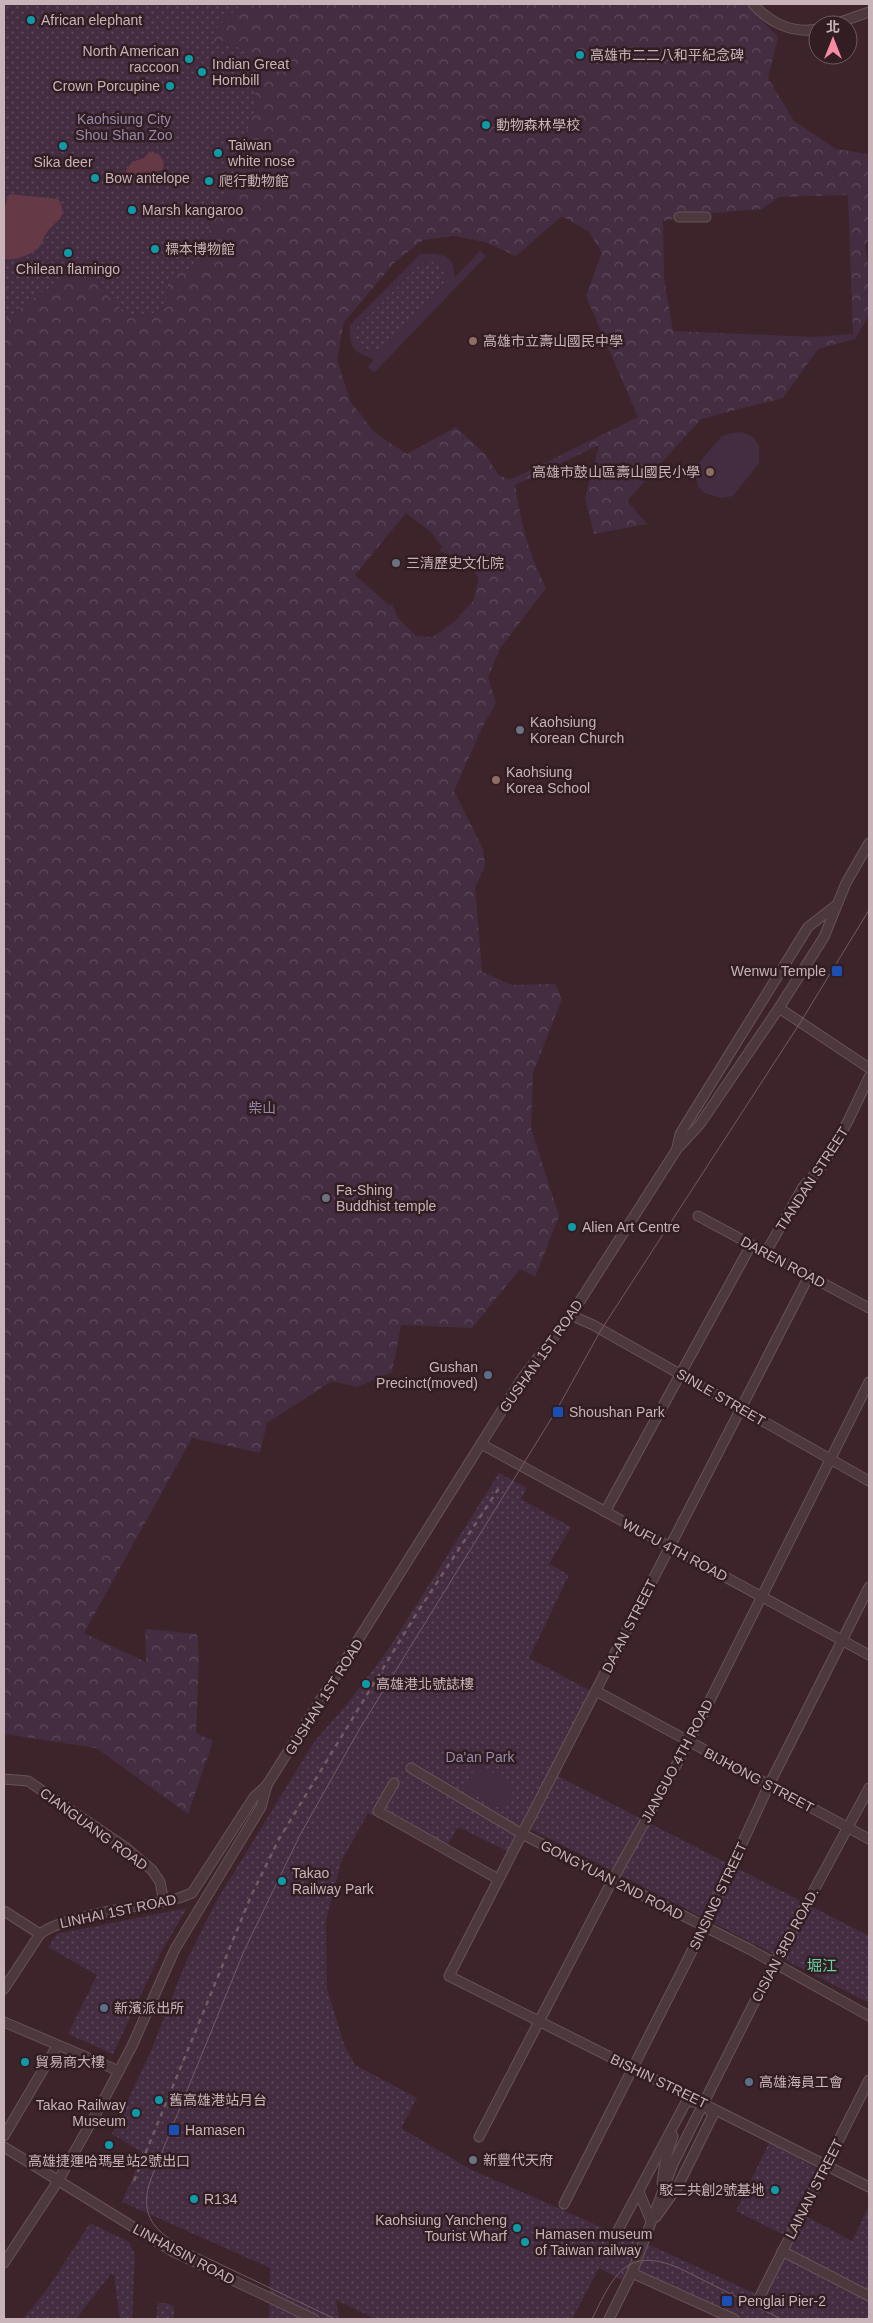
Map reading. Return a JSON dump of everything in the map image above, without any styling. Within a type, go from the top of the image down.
[{"type":"street","points":[[753,4],[781,26],[792,30],[808,29]]},
{"type":"street","points":[[680,217],[706,217]]},
{"type":"street","points":[[835,906],[869,843]]},
{"type":"street","name":"GUSHAN 1ST ROAD","points":[[4,2263],[58,2181],[119,2071],[174,1949],[261,1806],[267,1785],[523,1377],[571,1315],[677,1149],[700,1124],[779,1008],[824,937],[835,906]]},
{"type":"street","name":"GUSHAN 1ST ROAD","points":[[677,1149],[680,1134],[808,928],[835,906]]},
{"type":"street","points":[[779,1008],[869,1068]]},
{"type":"street","name":"TIANDAN STREET","points":[[766,1252],[803,1187],[822,1165],[848,1122],[869,1078]]},
{"type":"street","name":"DAREN ROAD","points":[[698,1216],[869,1308]]},
{"type":"street","points":[[605,1512],[751,1246]]},
{"type":"street","name":"DA-AN STREET","points":[[449,1976],[809,1276]]},
{"type":"street","name":"SINLE STREET","points":[[571,1315],[681,1374],[869,1481]]},
{"type":"street","name":"JIANGUO 4TH ROAD","points":[[478,2137],[612,1882],[689,1742],[869,1382]]},
{"type":"street","name":"WUFU 4TH ROAD","points":[[481,1444],[869,1656]]},
{"type":"street","name":"SINSING STREET","points":[[564,2204],[704,1926],[769,1785],[869,1587]]},
{"type":"street","name":"BIJHONG STREET","points":[[596,1691],[869,1839]]},
{"type":"street","name":"GONGYUAN 2ND ROAD","points":[[411,1768],[522,1834],[612,1882],[704,1926],[775,1963],[869,2016]]},
{"type":"street","name":"CIANGUANG ROAD","points":[[4,1779],[28,1781],[125,1847],[152,1870],[160,1882],[164,1902]]},
{"type":"street","points":[[394,1783],[378,1812],[498,1879]]},
{"type":"street","name":"LINHAI 1ST ROAD","points":[[4,1989],[40,1934],[55,1924],[164,1902],[192,1893],[254,1798],[267,1785]]},
{"type":"street","name":"CISIAN 3RD ROAD.","points":[[608,2319],[632,2273],[673,2164],[775,1963],[869,1788]]},
{"type":"street","points":[[4,1911],[40,1934]]},
{"type":"street","name":"BISHIN STREET","points":[[449,1976],[704,2103],[869,2188]]},
{"type":"street","points":[[4,2022],[119,2071]]},
{"type":"street","points":[[4,2136],[57,2046]]},
{"type":"street","name":"LAINAN STREET","points":[[759,2298],[869,2080]]},
{"type":"street","points":[[618,2232],[686,2102],[704,2103]]},
{"type":"street","name":"CISIAN 3RD ROAD.","points":[[650,2225],[678,2186],[713,2115],[704,2103]]},
{"type":"street","name":"CISIAN 3RD ROAD.","points":[[660,2197],[664,2162],[681,2112]]},
{"type":"street","name":"LINHAISIN ROAD","points":[[4,2147],[172,2251],[314,2319]]},
{"type":"street","points":[[639,2192],[650,2225]]},
{"type":"street","points":[[782,2251],[869,2296]]},
{"type":"street","points":[[632,2273],[734,2319]]},
{"type":"green space","name":"Kaohsiung City Shou Shan Zoo","points":[[4,4],[243,4],[224,20],[216,42],[245,49],[254,69],[256,106],[243,142],[238,171],[211,225],[200,265],[168,278],[167,305],[154,313],[138,315],[127,313],[118,307],[103,289],[86,259],[65,278],[35,297],[4,321]]},
{"type":"green space","name":"柴山","points":[[243,4],[746,4],[778,37],[768,78],[794,121],[836,149],[868,154],[869,152],[869,239],[865,245],[869,272],[869,315],[855,339],[818,349],[783,398],[701,419],[627,501],[647,524],[594,534],[585,498],[599,445],[515,485],[526,538],[546,588],[501,647],[488,677],[496,703],[482,728],[454,791],[483,849],[485,866],[475,887],[482,972],[512,985],[555,984],[562,999],[533,1073],[531,1128],[559,1216],[535,1277],[520,1269],[472,1328],[401,1325],[392,1372],[357,1387],[332,1381],[267,1423],[260,1453],[192,1438],[84,1633],[146,1662],[145,1629],[197,1634],[199,1658],[196,1733],[213,1741],[188,1814],[96,1748],[4,1734],[4,321],[35,297],[65,278],[86,259],[103,289],[118,307],[138,315],[157,312],[167,305],[168,278],[200,265],[211,225],[238,171],[243,142],[256,106],[254,69],[245,49],[208,39],[224,20]],"holes":[[[848,195],[853,334],[813,337],[673,331],[664,279],[663,221],[700,214],[762,209],[779,197]],[[562,216],[589,232],[602,253],[586,296],[638,417],[510,480],[499,475],[484,453],[456,427],[407,454],[375,433],[350,401],[337,359],[344,322],[395,262],[423,240],[454,236],[485,242],[516,256]],[[406,513],[431,532],[442,547],[439,551],[463,558],[479,578],[473,601],[455,621],[433,637],[416,636],[398,618],[392,603],[390,606],[355,575]]]},
{"type":"green space","points":[[480,251],[486,256],[374,373],[368,367],[374,359],[357,351],[351,344],[350,325],[420,254],[438,254],[447,258],[453,265],[455,277]],"holes":[[[426,262],[442,266],[445,272],[445,282],[385,349],[364,351],[356,342],[356,328],[420,264]]]},
{"type":"green space","points":[[433,261],[442,266],[446,276],[445,282],[385,349],[372,351],[358,346],[355,336],[356,328],[420,264]]},
{"type":"green space","points":[[742,432],[752,436],[759,445],[759,463],[733,496],[721,498],[704,493],[698,486],[695,475],[697,465],[722,436]]},
{"type":"green space","name":"Da'an Park","points":[[499,1473],[527,1488],[521,1499],[571,1527],[549,1564],[569,1575],[529,1658],[591,1691],[550,1772],[869,1936],[869,2003],[521,1824],[507,1851],[458,1827],[444,1851],[368,1813],[341,1862],[326,1920],[327,1989],[344,2044],[355,2065],[417,2098],[401,2128],[468,2168],[614,2233],[654,2247],[758,2295],[786,2236],[736,2211],[769,2143],[817,2168],[796,2211],[852,2241],[869,2206],[869,2319],[720,2319],[635,2279],[632,2285],[599,2268],[572,2319],[376,2319],[336,2300],[339,2319],[269,2319],[270,2268],[122,2202],[143,2153],[112,2134],[151,2051],[186,1962],[217,1900],[314,1742],[347,1704],[388,1650]]},
{"type":"green space","points":[[477,1764],[516,1786],[503,1810],[464,1789]]},
{"type":"green space","points":[[187,1908],[161,1952],[113,2054],[68,2034],[97,1975],[48,1947],[57,1934]]},
{"type":"green space","points":[[90,2223],[129,2242],[135,2254],[132,2319],[120,2319],[114,2276],[111,2274],[76,2319],[23,2319],[48,2288]]},
{"type":"green space","points":[[158,2303],[174,2306],[174,2319],[156,2319]]},
{"type":"shaded area","points":[[149,152],[159,154],[164,162],[163,170],[152,172],[141,182],[132,182],[125,178],[126,170],[132,162],[144,158]]},
{"type":"shaded area","points":[[9,194],[58,199],[63,210],[60,218],[47,232],[37,249],[23,257],[4,259],[4,209]]},
{"type":"tram line","points":[[335,2319],[180,2245],[162,2233],[150,2219],[148,2210],[147,2201],[151,2179],[244,1951],[300,1835],[359,1730],[556,1411],[601,1330],[800,1023],[869,910]]},
{"type":"tram line","points":[[592,2319],[607,2290],[623,2269],[633,2263],[646,2260],[661,2262],[679,2268],[781,2319]]},
{"type":"railway","points":[[134,2181],[251,1896],[279,1839],[415,1616],[501,1485]]},
{"type":"place","name":"African elephant","points":[[31,20]]},
{"type":"place","name":"高雄市二二八和平紀念碑","points":[[580,55]]},
{"type":"place","name":"North American raccoon","points":[[189,59]]},
{"type":"place","name":"Indian Great Hornbill","points":[[202,72]]},
{"type":"place","name":"Crown Porcupine","points":[[170,86]]},
{"type":"place","name":"動物森林學校","points":[[486,125]]},
{"type":"place","name":"Sika deer","points":[[63,146]]},
{"type":"place","name":"Taiwan white nose","points":[[218,153]]},
{"type":"place","name":"Bow antelope","points":[[95,178]]},
{"type":"place","name":"爬行動物館","points":[[209,181]]},
{"type":"place","name":"Marsh kangaroo","points":[[132,210]]},
{"type":"place","name":"標本博物館","points":[[155,249]]},
{"type":"place","name":"Chilean flamingo","points":[[68,253]]},
{"type":"place","name":"高雄市立壽山國民中學","points":[[473,341]]},
{"type":"place","name":"高雄市鼓山區壽山國民小學","points":[[710,472]]},
{"type":"place","name":"三清歷史文化院","points":[[396,563]]},
{"type":"place","name":"Kaohsiung Korean Church","points":[[520,730]]},
{"type":"place","name":"Kaohsiung Korea School","points":[[496,780]]},
{"type":"place","name":"Wenwu Temple","points":[[837,971]]},
{"type":"place","name":"Fa-Shing Buddhist temple","points":[[326,1198]]},
{"type":"place","name":"Alien Art Centre","points":[[572,1227]]},
{"type":"place","name":"Gushan Precinct(moved)","points":[[488,1375]]},
{"type":"place","name":"Shoushan Park","points":[[558,1412]]},
{"type":"place","name":"高雄港北號誌樓","points":[[366,1684]]},
{"type":"place","name":"Takao Railway Park","points":[[282,1881]]},
{"type":"place","name":"新濱派出所","points":[[104,2008]]},
{"type":"place","name":"貿易商大樓","points":[[25,2062]]},
{"type":"place","name":"高雄海員工會","points":[[749,2082]]},
{"type":"place","name":"舊高雄港站月台","points":[[159,2100]]},
{"type":"place","name":"Takao Railway Museum","points":[[136,2113]]},
{"type":"place","name":"Hamasen","points":[[174,2130]]},
{"type":"place","name":"高雄捷運哈瑪星站2號出口","points":[[109,2145]]},
{"type":"place","name":"新豐代天府","points":[[473,2160]]},
{"type":"place","name":"駁二共創2號基地","points":[[775,2190]]},
{"type":"place","name":"R134","points":[[194,2199]]},
{"type":"place","name":"Kaohsiung Yancheng Tourist Wharf","points":[[517,2228]]},
{"type":"place","name":"Hamasen museum of Taiwan railway","points":[[525,2242]]},
{"type":"place","name":"Penglai Pier-2","points":[[727,2301]]},
{"type":"district","name":"堀江","points":[[822,1965]]}]
